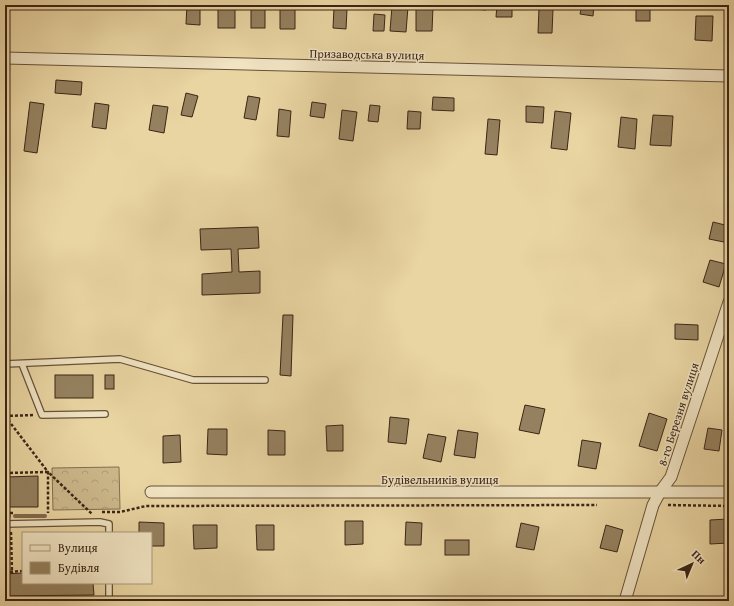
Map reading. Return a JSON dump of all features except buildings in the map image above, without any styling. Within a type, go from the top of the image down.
[{"type":"street","name":"Призаводська вулиця","points":[[5,58],[729,76]]},
{"type":"street","name":"8-го Березня вулиця","points":[[625,601],[652,505],[671,477],[729,302]]},
{"type":"street","name":"Будівельників вулиця","points":[[151,492],[729,492]]},
{"type":"lane","points":[[5,364],[120,359],[193,380],[264,380]]},
{"type":"lane","points":[[22,364],[42,415],[105,414]]},
{"type":"lane","points":[[8,524],[100,522],[109,524],[109,532]]},
{"type":"lane","points":[[109,584],[109,601]]},
{"type":"path","points":[[5,416],[42,415]]},
{"type":"path","points":[[5,416],[48,472],[100,522]]},
{"type":"path","points":[[5,473],[48,472]]},
{"type":"path","points":[[41,513],[48,513],[48,472]]},
{"type":"path","points":[[84,512],[120,512],[146,506],[597,505]]},
{"type":"path","points":[[652,505],[729,506]]},
{"type":"path","points":[[5,513],[20,513]]},
{"type":"path","points":[[8,524],[12,573]]},
{"type":"path","points":[[5,572],[22,572]]},
{"type":"green space","points":[[119,467],[120,509],[53,510],[52,468]]},
{"type":"waterway","points":[[5,517],[9,516]]},
{"type":"waterway","points":[[15,516],[45,516]]}]
